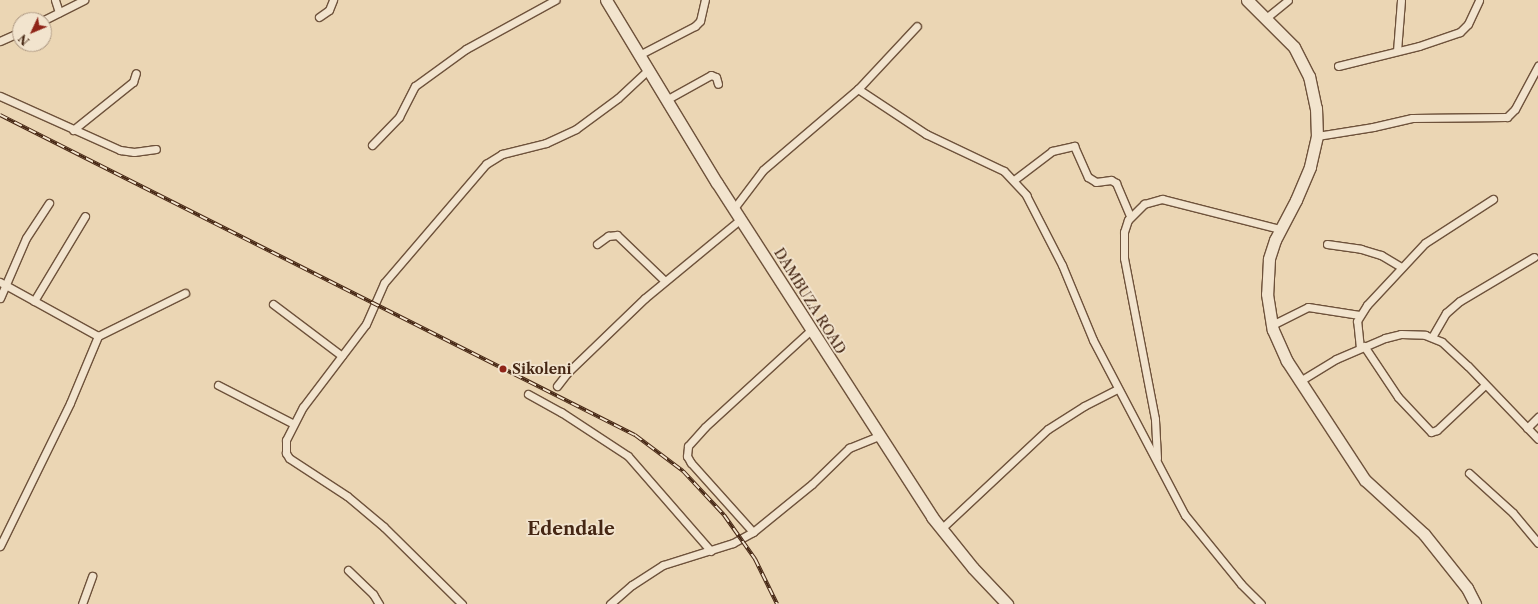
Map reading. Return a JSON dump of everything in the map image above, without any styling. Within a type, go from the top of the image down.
[{"type":"street","points":[[55,0],[59,12]]},
{"type":"street","points":[[52,16],[84,0]]},
{"type":"street","points":[[319,17],[329,10],[333,0]]},
{"type":"street","points":[[372,145],[399,117],[415,86],[466,49],[555,0]]},
{"type":"street","name":"DAMBUZA ROAD","points":[[606,0],[666,100],[811,330],[941,529],[972,568],[1007,604]]},
{"type":"street","points":[[639,55],[695,26],[700,21],[705,0]]},
{"type":"street","points":[[1247,0],[1294,48],[1309,76],[1316,108],[1317,136],[1304,183],[1280,229],[1268,268],[1267,294],[1272,325],[1288,361],[1365,480],[1424,534],[1460,579],[1475,604]]},
{"type":"street","points":[[1266,18],[1288,0]]},
{"type":"street","points":[[1397,51],[1401,0]]},
{"type":"street","points":[[1338,66],[1397,51],[1460,32],[1468,24],[1479,0]]},
{"type":"street","points":[[735,208],[767,166],[858,89],[917,26]]},
{"type":"street","points":[[0,41],[12,36]]},
{"type":"street","points":[[1317,136],[1373,127],[1412,118],[1507,117],[1516,109],[1538,66]]},
{"type":"street","points":[[462,604],[378,523],[347,496],[290,458],[285,445],[303,407],[366,324],[389,277],[486,164],[502,154],[546,143],[576,129],[618,98],[648,70]]},
{"type":"street","points":[[73,130],[133,82],[136,73]]},
{"type":"street","points":[[666,100],[711,75],[716,77],[718,84]]},
{"type":"street","points":[[858,89],[926,134],[995,166],[1014,180],[1031,204],[1062,265],[1093,340],[1118,390],[1157,458],[1185,515],[1241,584],[1261,604]]},
{"type":"street","points":[[0,96],[120,150],[134,152],[156,149]]},
{"type":"street","points":[[1014,180],[1052,151],[1074,146],[1088,177],[1096,182],[1111,180],[1116,184],[1130,216]]},
{"type":"street","points":[[1157,458],[1155,419],[1124,258],[1124,232],[1130,216],[1144,204],[1162,199],[1280,229]]},
{"type":"street","points":[[1486,385],[1437,430],[1431,432],[1395,393],[1362,347],[1357,327],[1359,315],[1401,266],[1425,243],[1493,199]]},
{"type":"street","points":[[0,298],[3,284],[29,232],[50,203]]},
{"type":"street","points":[[34,301],[85,216]]},
{"type":"street","points":[[557,386],[567,373],[665,281],[741,219]]},
{"type":"street","points":[[597,244],[608,236],[618,235],[665,281]]},
{"type":"street","points":[[1327,244],[1361,249],[1385,257],[1401,266]]},
{"type":"street","points":[[1432,337],[1446,313],[1460,301],[1534,257]]},
{"type":"street","points":[[3,284],[98,336]]},
{"type":"street","points":[[0,546],[70,403],[98,336],[185,294]]},
{"type":"street","points":[[273,304],[342,356]]},
{"type":"street","points":[[1272,325],[1308,307],[1359,315]]},
{"type":"street","points":[[753,532],[691,462],[687,456],[688,446],[706,427],[811,330]]},
{"type":"street","points":[[1300,381],[1362,347],[1401,334],[1432,337],[1442,342],[1538,439]]},
{"type":"street","points":[[218,385],[294,424]]},
{"type":"street","points":[[941,529],[1048,429],[1084,406],[1118,390]]},
{"type":"street","points":[[528,394],[561,412],[628,456],[711,551]]},
{"type":"street","points":[[1527,428],[1538,417]]},
{"type":"street","points":[[610,604],[632,585],[663,566],[733,543],[753,532],[812,484],[849,448],[880,436]]},
{"type":"street","points":[[1469,472],[1513,513],[1538,543]]},
{"type":"street","points":[[348,570],[373,594],[380,604]]},
{"type":"street","points":[[82,604],[92,576]]},
{"type":"railway","points":[[0,115],[635,435],[683,471],[724,515],[755,559],[777,604]]},
{"type":"place","name":"Sikoleni","points":[[503,369]]},
{"type":"district","name":"Edendale","points":[[571,529]]}]
